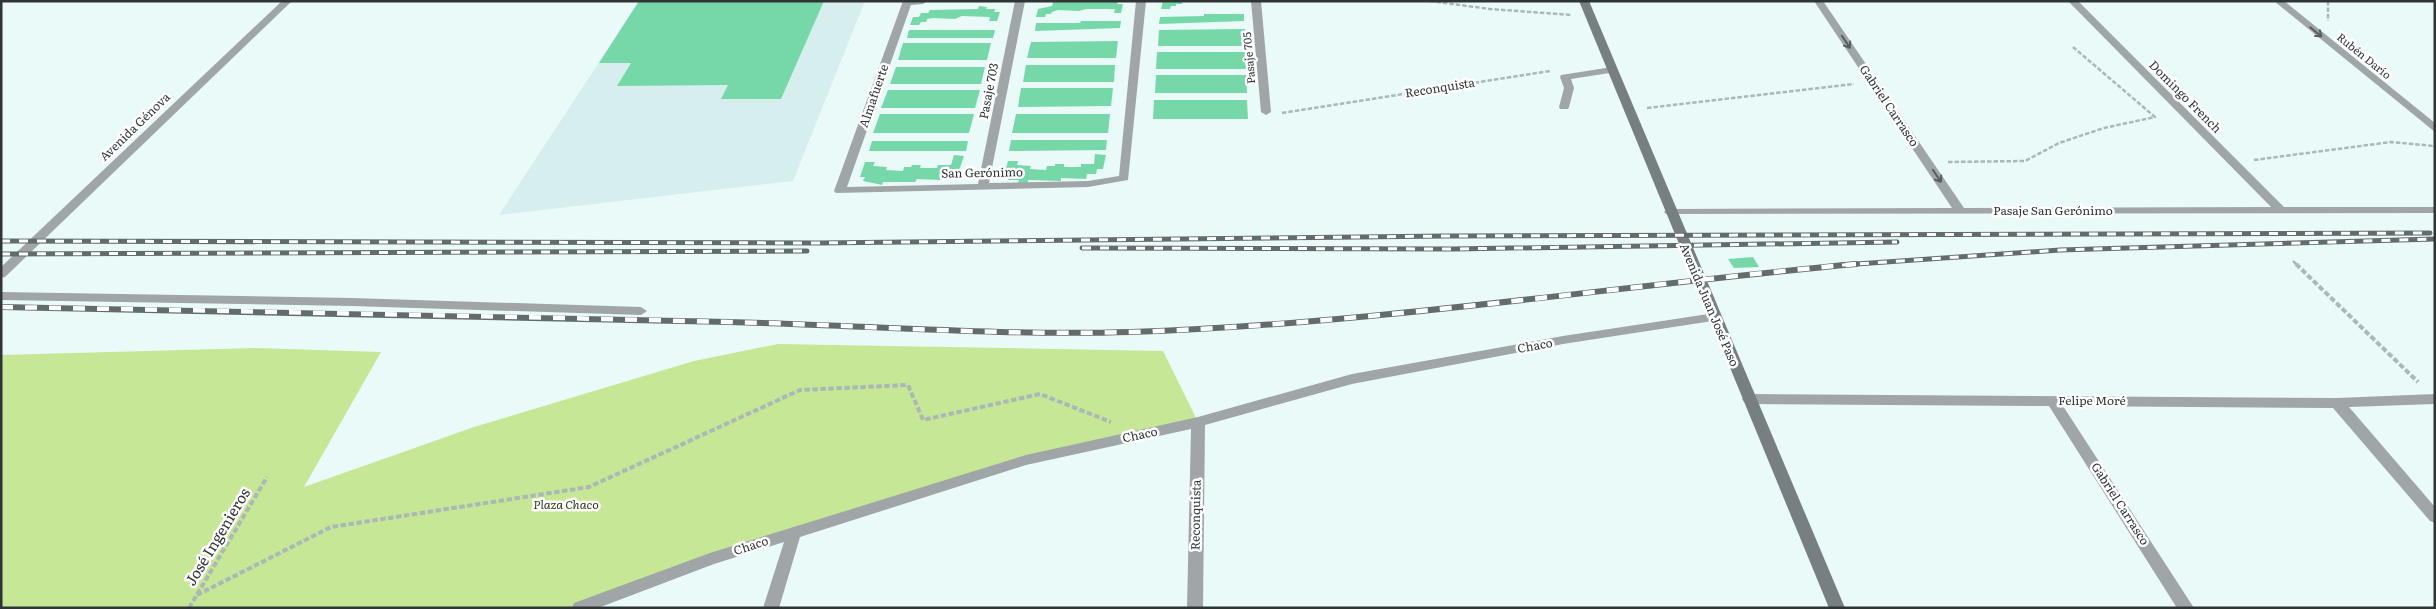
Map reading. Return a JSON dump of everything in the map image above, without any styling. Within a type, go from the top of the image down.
[{"type":"main road","name":"Avenida Juan José Paso","points":[[1584,1],[1670,212],[1837,608]]},
{"type":"street","name":"Avenida Génova","points":[[1,274],[288,1]]},
{"type":"street","points":[[906,2],[923,1]]},
{"type":"street","name":"Pasaje 703","points":[[983,186],[1020,1]]},
{"type":"street","name":"San Gerónimo","points":[[840,190],[1088,184],[1124,178],[1142,1]]},
{"type":"street","name":"Pasaje 705","points":[[1256,1],[1266,112]]},
{"type":"street","name":"Gabriel Carrasco","points":[[1818,1],[1960,211]]},
{"type":"street","name":"Domingo French","points":[[2072,1],[2280,210]]},
{"type":"street","name":"Rubén Darío","points":[[2278,1],[2435,130]]},
{"type":"street","name":"Almafuerte","points":[[840,190],[906,2]]},
{"type":"street","points":[[1564,106],[1569,88],[1565,77],[1612,70]]},
{"type":"street","name":"Pasaje San Gerónimo","points":[[1670,212],[2435,210]]},
{"type":"street","points":[[1,296],[352,302],[641,311]]},
{"type":"street","name":"Chaco","points":[[580,608],[710,559],[1026,460],[1198,422],[1352,380],[1563,340],[1715,317]]},
{"type":"street","name":"Felipe Moré","points":[[1749,399],[2337,403],[2435,399]]},
{"type":"street","name":"Gabriel Carrasco","points":[[2053,401],[2186,608]]},
{"type":"street","points":[[2337,403],[2435,517]]},
{"type":"street","name":"Reconquista","points":[[1195,608],[1198,422]]},
{"type":"street","points":[[771,608],[794,532]]},
{"type":"path","points":[[1430,1],[1472,5],[1490,9],[1590,16]]},
{"type":"path","points":[[1927,163],[2025,160],[2059,143],[2104,128],[2155,117],[2073,47]]},
{"type":"path","name":"Reconquista","points":[[1266,112],[1278,114],[1558,70],[1565,77]]},
{"type":"path","points":[[1629,110],[1873,82]]},
{"type":"path","points":[[2233,163],[2390,142],[2435,146]]},
{"type":"path","points":[[2293,261],[2421,384]]},
{"type":"path","points":[[197,595],[332,526],[590,487],[800,390],[908,385],[923,420],[1040,394],[1142,434]]},
{"type":"path","name":"José Ingenieros","points":[[189,608],[267,477]]},
{"type":"shaded area","points":[[639,1],[865,1],[793,181],[499,215]]},
{"type":"green space","name":"Plaza Chaco","points":[[778,344],[1163,351],[1198,422],[1026,460],[580,608],[1,608],[1,355],[255,348],[381,352],[304,487],[474,427],[694,361]]},
{"type":"building","points":[[639,1],[824,1],[781,99],[721,99],[728,85],[617,86],[631,63],[599,63]]},
{"type":"building","points":[[1118,1],[1117,4],[1123,4],[1121,13],[1114,13],[1115,9],[1058,10],[1051,14],[1046,14],[1045,17],[1036,17],[1038,9],[1052,6],[1053,2]]},
{"type":"building","points":[[1163,1],[1182,1],[1182,4],[1171,6],[1170,9],[1161,9]]},
{"type":"building","points":[[979,6],[987,7],[986,9],[995,9],[994,12],[1000,12],[997,21],[989,21],[990,17],[962,16],[955,19],[927,19],[926,22],[921,22],[919,25],[910,25],[913,17],[919,17],[921,13],[928,13],[930,10],[978,9]]},
{"type":"building","points":[[1204,14],[1244,14],[1244,21],[1159,24],[1160,17],[1204,16]]},
{"type":"building","points":[[1081,21],[1121,21],[1120,28],[1035,31],[1036,23],[1080,23]]},
{"type":"building","points":[[1245,29],[1245,46],[1158,46],[1159,30]]},
{"type":"building","points":[[909,30],[995,30],[993,38],[907,38]]},
{"type":"building","points":[[1118,41],[1116,58],[1027,58],[1031,42]]},
{"type":"building","points":[[903,43],[991,43],[987,60],[898,60]]},
{"type":"building","points":[[1157,52],[1246,52],[1246,69],[1156,69]]},
{"type":"building","points":[[1026,65],[1115,65],[1114,82],[1023,82]]},
{"type":"building","points":[[896,67],[985,67],[981,84],[890,84]]},
{"type":"building","points":[[1156,75],[1246,75],[1247,93],[1155,93]]},
{"type":"building","points":[[1021,88],[1113,88],[1111,106],[1018,107]]},
{"type":"building","points":[[888,90],[980,90],[975,108],[881,108]]},
{"type":"building","points":[[1154,100],[1247,100],[1248,119],[1153,119]]},
{"type":"building","points":[[880,114],[974,114],[969,133],[873,133]]},
{"type":"building","points":[[1016,114],[1110,114],[1108,133],[1012,133]]},
{"type":"building","points":[[1011,140],[1107,140],[1106,150],[1009,151]]},
{"type":"building","points":[[872,141],[968,141],[966,151],[869,151]]},
{"type":"building","points":[[1095,154],[1106,155],[1103,169],[1097,169],[1096,174],[1087,174],[1086,179],[1061,178],[1061,181],[1028,180],[1028,183],[1018,183],[1019,180],[1008,180],[1010,176],[1004,176],[1008,161],[1018,161],[1017,165],[1031,166],[1030,169],[1046,170],[1047,166],[1055,166],[1055,164],[1064,164],[1064,167],[1081,167],[1081,164],[1094,164]]},
{"type":"building","points":[[954,155],[964,156],[959,171],[953,170],[951,175],[942,175],[941,180],[917,179],[915,182],[883,182],[882,185],[863,181],[865,177],[860,177],[865,162],[875,162],[873,166],[887,167],[886,170],[903,171],[904,167],[911,167],[912,165],[921,165],[920,168],[937,168],[938,165],[951,165]]},
{"type":"building","points":[[1753,257],[1759,267],[1734,268],[1728,259]]},
{"type":"railway","points":[[1,241],[817,243],[1446,236],[2430,233]]},
{"type":"railway","points":[[1855,264],[2060,250],[2435,239]]},
{"type":"railway","points":[[1082,248],[1453,249],[1897,242]]},
{"type":"railway","points":[[1,254],[807,251]]},
{"type":"railway","points":[[1,307],[779,323],[1030,333],[1131,332],[1222,328],[1403,313],[1855,264]]},
{"type":"railway","points":[[1842,265],[1855,264]]}]
